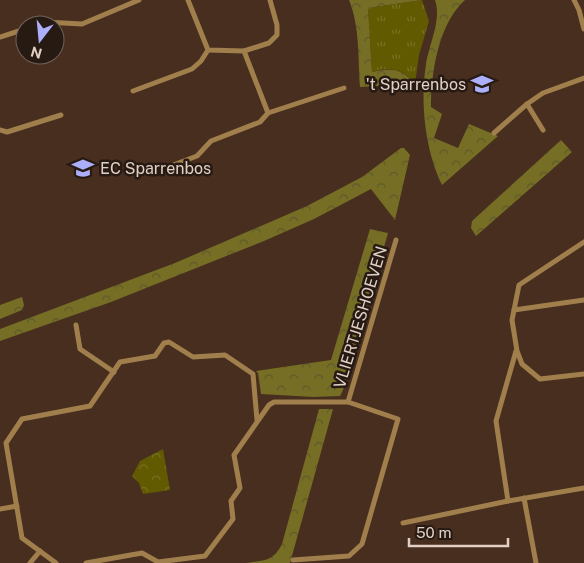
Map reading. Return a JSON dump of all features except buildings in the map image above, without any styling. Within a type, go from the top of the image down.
[{"type":"street","points":[[65,23],[82,24],[139,0]]},
{"type":"street","points":[[188,0],[208,50]]},
{"type":"street","points":[[208,50],[244,51],[269,43],[277,35],[277,26],[270,0]]},
{"type":"street","points":[[574,0],[584,29]]},
{"type":"street","points":[[0,37],[15,32]]},
{"type":"street","points":[[133,91],[192,68],[201,61],[208,50]]},
{"type":"street","points":[[244,51],[268,113]]},
{"type":"street","points":[[494,133],[527,104],[543,93],[584,78]]},
{"type":"street","points":[[160,170],[197,156],[211,141],[260,122],[268,113],[344,88]]},
{"type":"street","points":[[527,104],[543,130]]},
{"type":"street","points":[[0,130],[7,132],[61,115]]},
{"type":"street","name":"VLIERTJESHOEVEN","points":[[348,402],[396,240]]},
{"type":"street","points":[[584,242],[519,286],[512,320],[516,351],[522,364],[540,379],[584,374]]},
{"type":"street","points":[[514,310],[584,300]]},
{"type":"street","points":[[76,325],[80,349],[114,372]]},
{"type":"street","points":[[56,563],[22,538],[3,443],[22,418],[90,406],[120,362],[155,356],[164,343],[169,342],[193,358],[225,354],[253,374],[257,421]]},
{"type":"street","points":[[508,501],[496,421],[516,351]]},
{"type":"street","name":"VLIERTJESHOEVEN","points":[[205,556],[233,519],[231,501],[240,488],[234,455],[269,405],[274,402],[348,402],[398,419],[362,544],[349,556],[293,560]]},
{"type":"street","points":[[403,523],[508,501],[584,488]]},
{"type":"street","points":[[524,498],[536,563]]},
{"type":"street","points":[[0,510],[17,506]]},
{"type":"street","points":[[30,563],[40,551]]},
{"type":"street","points":[[86,563],[142,553],[158,562],[205,556],[206,563]]},
{"type":"green space","points":[[349,0],[422,0],[368,8],[372,72],[396,70],[415,84],[360,87],[357,32]]},
{"type":"green space","points":[[422,0],[429,21],[419,55],[415,84],[396,70],[385,69],[372,72],[368,8]]},
{"type":"green space","points":[[435,0],[465,0],[448,22],[438,50],[431,107],[442,114],[434,138],[458,148],[469,124],[498,136],[442,185],[431,157],[424,110],[426,64],[437,16]]},
{"type":"green space","points":[[561,140],[572,152],[476,236],[471,228],[472,221]]},
{"type":"green space","points":[[401,148],[404,148],[410,155],[395,220],[371,189],[314,219],[264,241],[111,302],[0,341],[0,329],[175,263],[307,206],[362,177]]},
{"type":"green space","points":[[370,229],[388,233],[340,396],[313,397],[261,394],[258,373],[256,371],[331,360]]},
{"type":"green space","points":[[22,297],[24,305],[22,310],[0,319],[0,305]]},
{"type":"green space","points":[[319,409],[333,409],[290,563],[246,563],[271,557],[279,550],[282,544]]},
{"type":"green space","points":[[163,449],[170,490],[143,494],[139,483],[132,476],[140,461]]},
{"type":"place","name":"'t Sparrenbos","points":[[482,84]]},
{"type":"place","name":"EC Sparrenbos","points":[[83,168]]}]
